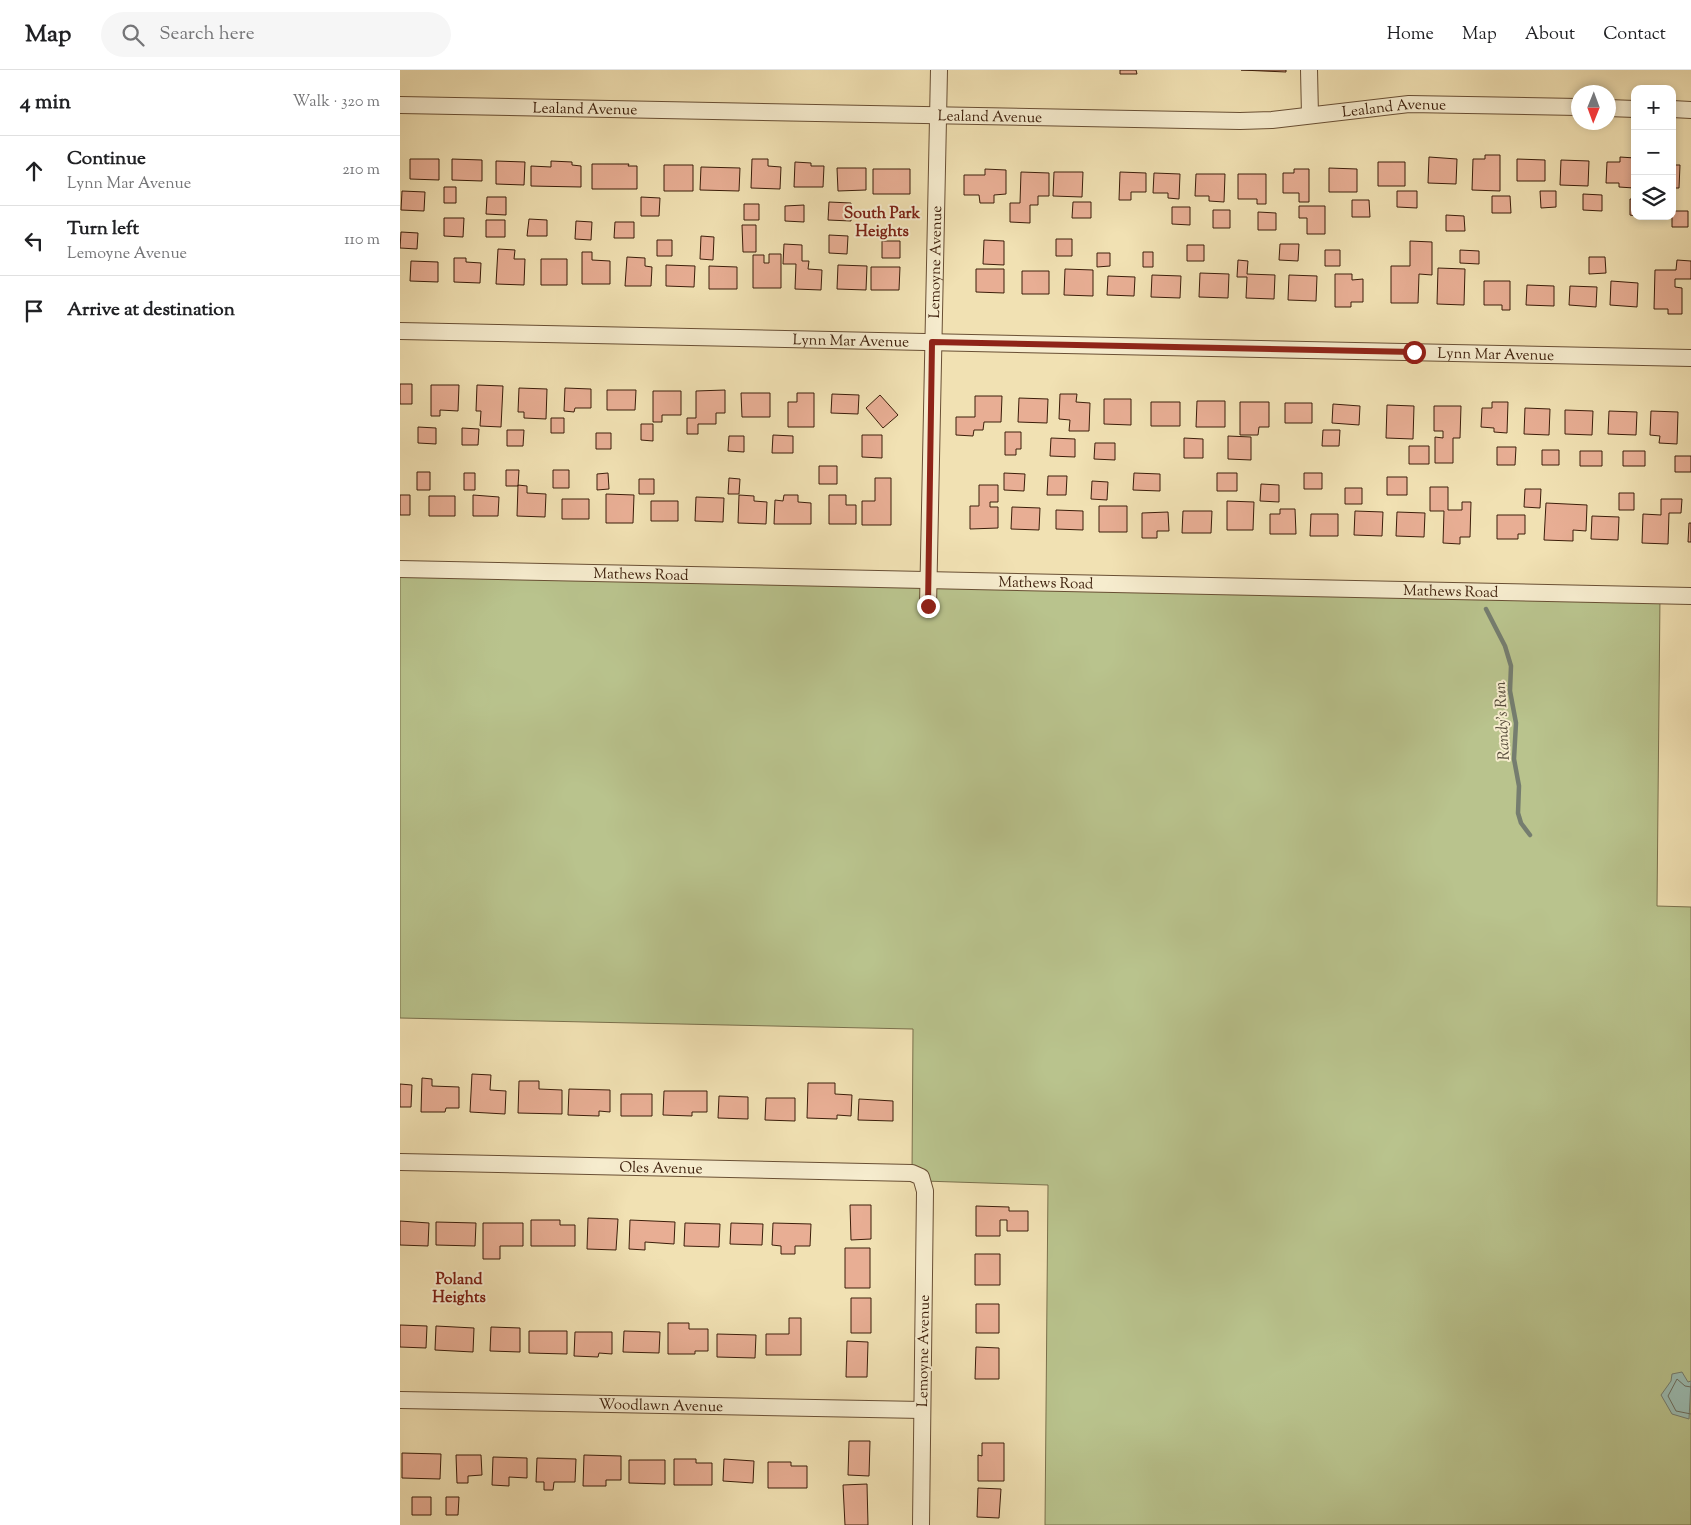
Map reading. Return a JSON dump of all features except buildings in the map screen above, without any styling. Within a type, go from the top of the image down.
[{"type":"street","name":"Lemoyne Avenue","points":[[928,606],[938,70]]},
{"type":"street","points":[[1309,70],[1310,115]]},
{"type":"street","name":"Lealand Avenue","points":[[400,106],[1240,121],[1272,120],[1409,104],[1571,108]]},
{"type":"street","points":[[1616,108],[1631,109]]},
{"type":"street","points":[[1676,109],[1691,110]]},
{"type":"street","name":"Lynn Mar Avenue","points":[[400,331],[1691,358]]},
{"type":"street","name":"Mathews Road","points":[[400,570],[1691,596]]},
{"type":"street","name":"Oles Avenue","points":[[400,1162],[912,1173],[921,1177]]},
{"type":"street","name":"Lemoyne Avenue","points":[[921,1177],[925,1191],[921,1525]]},
{"type":"street","name":"Woodlawn Avenue","points":[[400,1400],[922,1410]]},
{"type":"green space","points":[[400,569],[1660,596],[1657,906],[1691,907],[1691,1525],[1045,1525],[1048,1185],[923,1181],[912,1173],[913,1029],[400,1018]]},
{"type":"water","points":[[1682,1372],[1688,1382],[1691,1381],[1689,1419],[1672,1414],[1661,1395],[1671,1381],[1672,1374]]},
{"type":"waterway","name":"Randy's Run","points":[[1486,609],[1505,646],[1511,666],[1510,691],[1516,723],[1514,759],[1519,786],[1518,813],[1521,823],[1530,835]]},
{"type":"district","name":"South Park Heights","points":[[882,221]]},
{"type":"district","name":"Poland Heights","points":[[459,1287]]},
{"type":"route","points":[[928,606],[932,342],[1414,352]]}]
